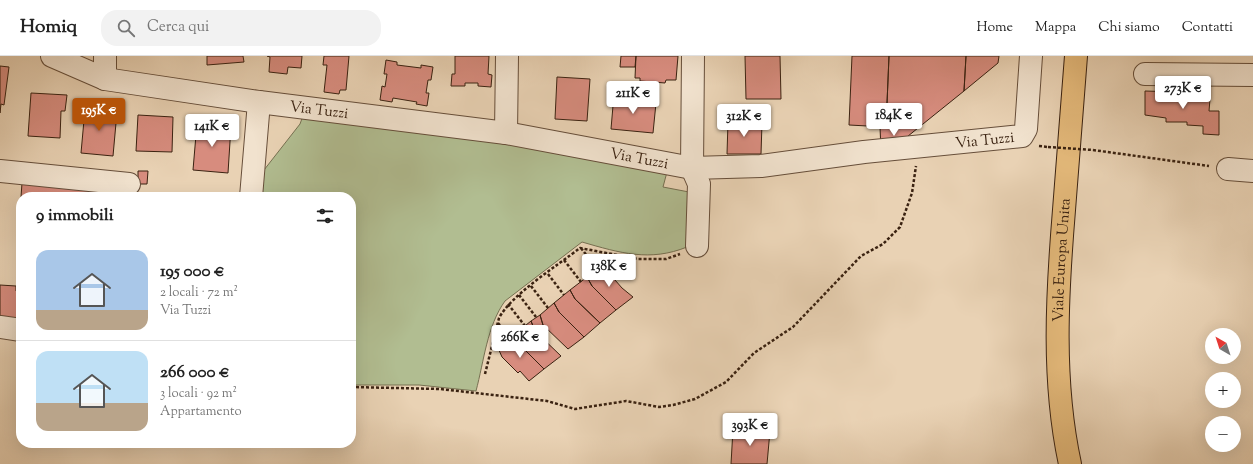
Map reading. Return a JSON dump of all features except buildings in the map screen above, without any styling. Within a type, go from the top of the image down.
[{"type":"highway","name":"Viale Europa Unita","points":[[1070,464],[1064,434],[1058,360],[1058,285],[1076,56]]},
{"type":"street","name":"Via Tuzzi","points":[[52,56],[105,79],[258,102],[506,133],[692,168],[761,166],[920,146],[1022,136],[1026,129],[1031,56]]},
{"type":"street","points":[[105,56],[105,79]]},
{"type":"street","points":[[506,133],[507,56]]},
{"type":"street","points":[[689,250],[699,184],[692,168],[693,56]]},
{"type":"street","points":[[1145,74],[1253,75]]},
{"type":"street","points":[[251,192],[258,102]]},
{"type":"street","points":[[1228,169],[1253,171]]},
{"type":"street","points":[[0,171],[130,184]]},
{"type":"street","points":[[0,327],[16,329]]},
{"type":"path","points":[[356,387],[440,389],[547,401],[575,409],[626,400],[659,407],[673,406],[695,400],[726,382],[754,353],[793,327],[861,256],[883,244],[900,227],[912,193],[920,146]]},
{"type":"path","points":[[1048,147],[1093,150],[1228,169]]},
{"type":"path","points":[[485,374],[498,323],[508,304],[580,248],[638,259],[666,259],[689,250]]},
{"type":"path","points":[[580,248],[597,269]]},
{"type":"path","points":[[564,260],[581,282]]},
{"type":"path","points":[[548,274],[564,295]]},
{"type":"path","points":[[531,286],[548,308]]},
{"type":"path","points":[[519,295],[536,317]]},
{"type":"path","points":[[508,304],[525,326]]},
{"type":"path","points":[[498,323],[510,338]]},
{"type":"green space","points":[[304,113],[497,137],[667,172],[663,187],[689,192],[687,247],[673,252],[648,255],[609,250],[582,242],[505,301],[494,321],[490,333],[476,391],[419,385],[356,385],[356,192],[260,192],[264,170],[300,124]]}]
